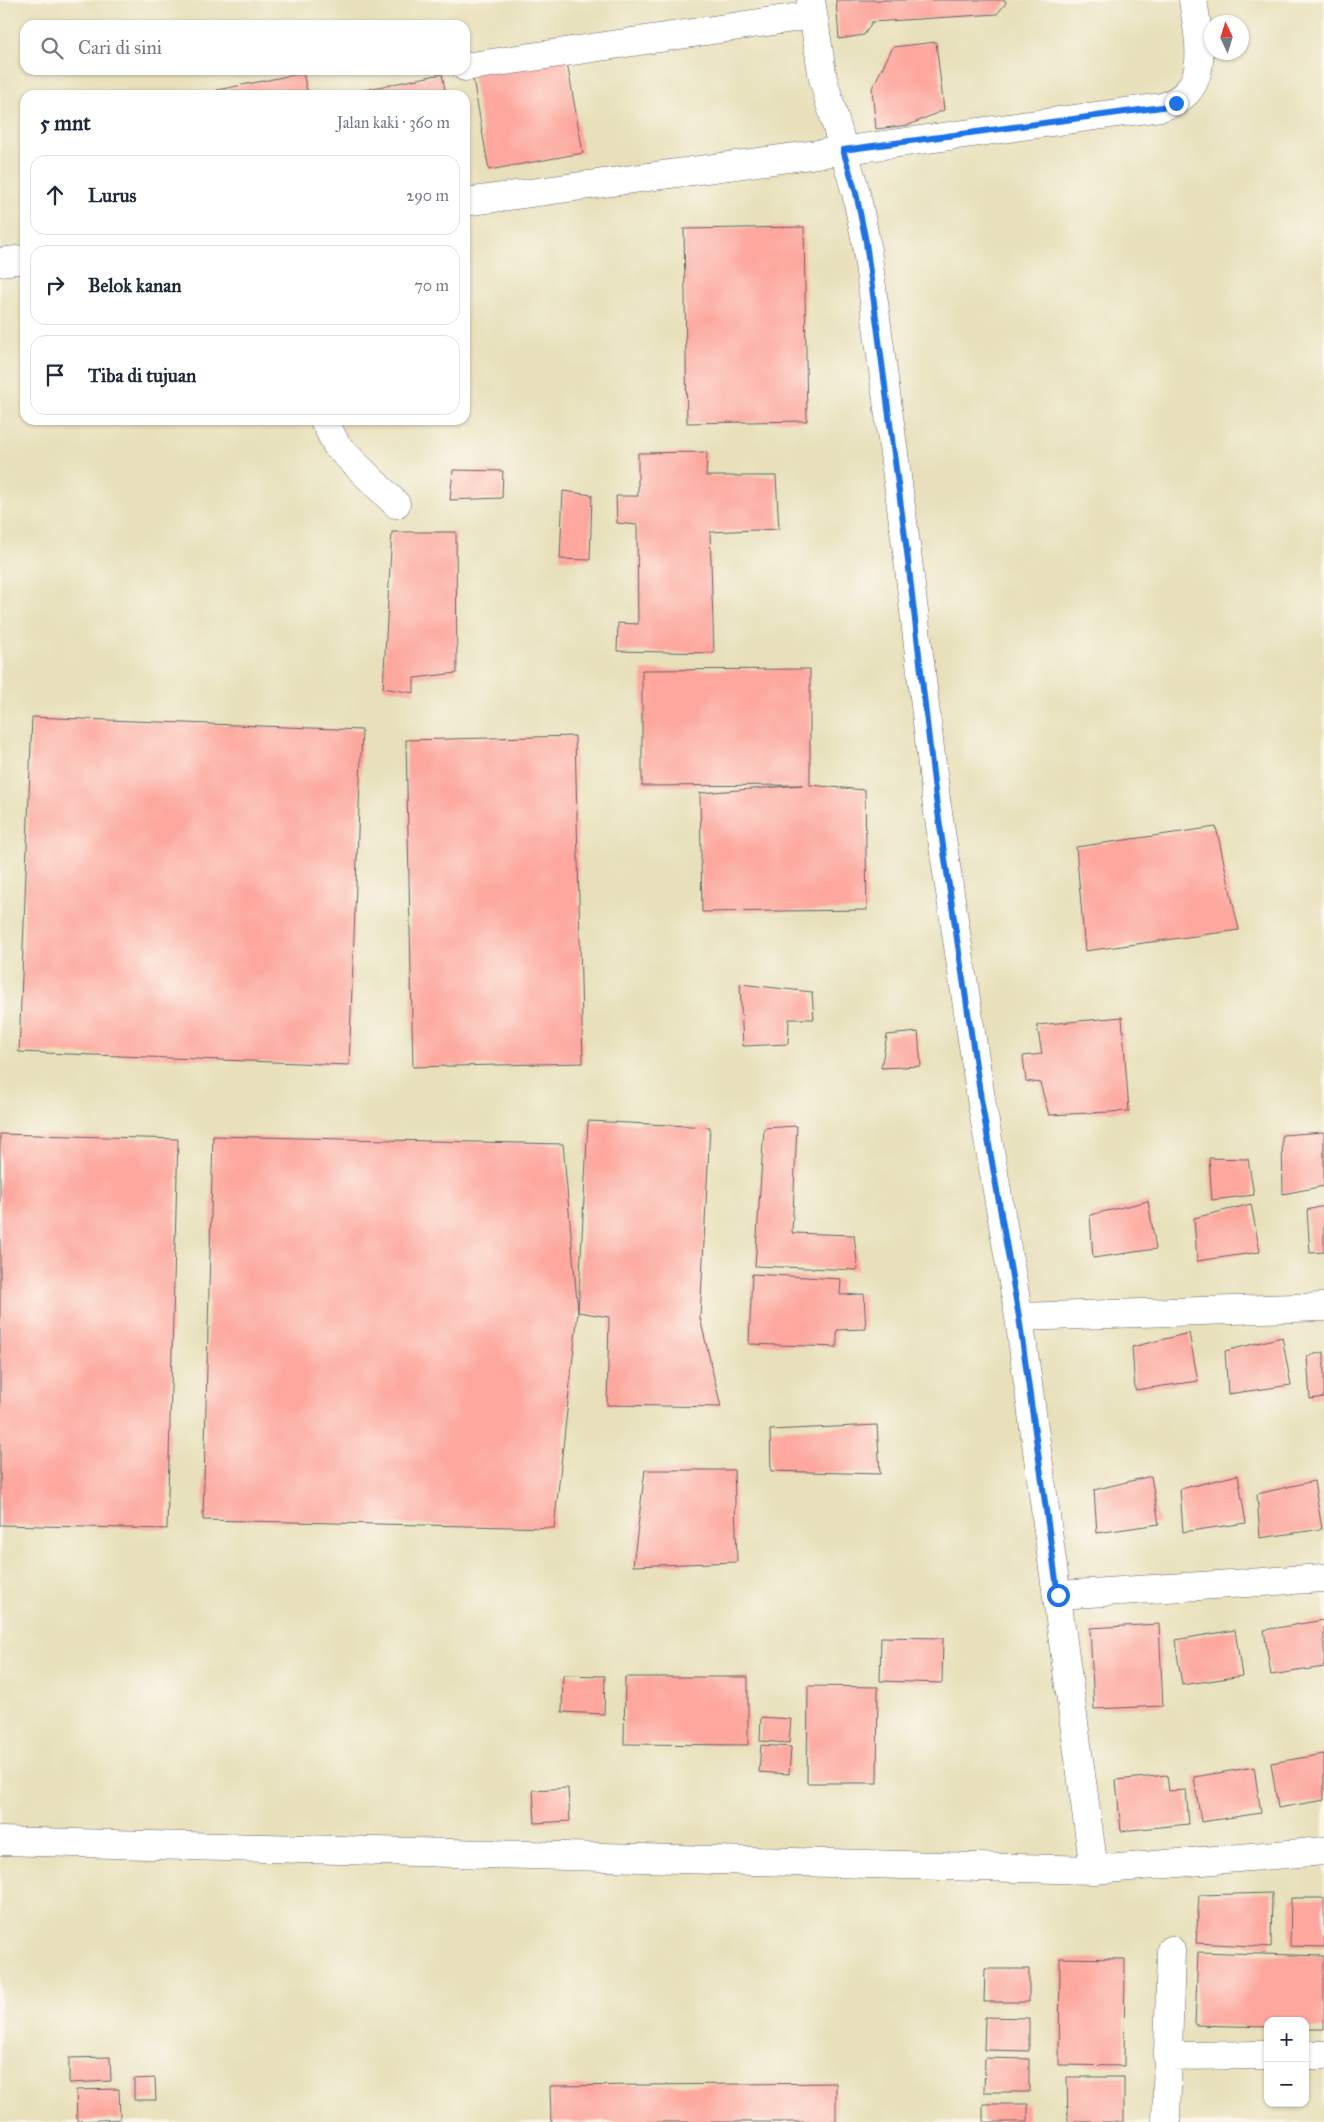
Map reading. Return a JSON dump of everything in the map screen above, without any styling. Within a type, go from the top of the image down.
[{"type":"lane","points":[[470,201],[1162,107],[1176,103],[1185,97],[1194,83],[1198,70],[1200,43],[1193,0]]},
{"type":"lane","points":[[470,66],[812,8],[823,79],[856,193],[866,242],[907,552],[936,799],[981,1099],[1019,1317],[1094,1870]]},
{"type":"lane","points":[[0,262],[20,260]]},
{"type":"lane","points":[[326,425],[337,446],[396,504]]},
{"type":"lane","points":[[1019,1317],[1324,1307]]},
{"type":"lane","points":[[1058,1595],[1324,1578]]},
{"type":"lane","points":[[0,1841],[1094,1870],[1324,1851]]},
{"type":"lane","points":[[1166,2122],[1171,1950]]},
{"type":"lane","points":[[1167,2056],[1264,2055]]},
{"type":"lane","points":[[1309,2055],[1324,2055]]},
{"type":"building","points":[[836,0],[1005,0],[1006,3],[997,14],[872,22],[864,35],[839,39]]},
{"type":"building","points":[[936,42],[944,110],[909,125],[876,129],[872,88],[893,47]]},
{"type":"building","points":[[566,57],[583,153],[489,170],[472,73]]},
{"type":"building","points":[[293,75],[303,75],[307,90],[217,90]]},
{"type":"building","points":[[442,75],[445,90],[364,90]]},
{"type":"building","points":[[804,227],[807,421],[687,423],[684,229]]},
{"type":"building","points":[[707,452],[706,476],[776,476],[779,529],[710,532],[714,653],[617,651],[618,623],[638,624],[637,525],[617,523],[616,496],[638,496],[638,453]]},
{"type":"building","points":[[453,470],[503,471],[502,498],[450,500]]},
{"type":"building","points":[[563,491],[592,495],[590,560],[560,559]]},
{"type":"building","points":[[392,532],[456,532],[457,673],[414,678],[414,693],[383,688]]},
{"type":"building","points":[[810,669],[810,785],[865,790],[867,910],[702,912],[700,793],[803,785],[642,786],[642,670]]},
{"type":"building","points":[[32,717],[362,730],[349,1065],[19,1052]]},
{"type":"building","points":[[575,736],[583,1063],[413,1067],[406,740]]},
{"type":"building","points":[[1216,827],[1239,930],[1085,951],[1076,847]]},
{"type":"building","points":[[740,984],[812,992],[814,1019],[789,1019],[788,1044],[743,1046]]},
{"type":"building","points":[[1122,1017],[1129,1111],[1049,1115],[1040,1083],[1026,1081],[1023,1056],[1042,1054],[1037,1025]]},
{"type":"building","points":[[918,1032],[921,1066],[881,1068],[887,1035]]},
{"type":"building","points":[[588,1121],[710,1127],[700,1318],[721,1407],[607,1405],[609,1317],[578,1312]]},
{"type":"building","points":[[797,1126],[792,1233],[854,1235],[858,1270],[755,1266],[764,1128]]},
{"type":"building","points":[[1324,1132],[1324,1186],[1283,1194],[1282,1135]]},
{"type":"building","points":[[0,1134],[178,1139],[167,1529],[0,1525]]},
{"type":"building","points":[[213,1136],[563,1144],[578,1312],[554,1528],[203,1520]]},
{"type":"building","points":[[1209,1158],[1248,1159],[1254,1195],[1212,1200]]},
{"type":"building","points":[[1148,1201],[1156,1249],[1093,1258],[1090,1215]]},
{"type":"building","points":[[1251,1204],[1260,1252],[1197,1261],[1194,1218]]},
{"type":"building","points":[[1324,1206],[1324,1252],[1310,1253],[1307,1210]]},
{"type":"building","points":[[752,1274],[841,1279],[840,1295],[864,1294],[866,1329],[837,1330],[837,1347],[749,1344]]},
{"type":"building","points":[[1189,1333],[1198,1381],[1135,1390],[1132,1347]]},
{"type":"building","points":[[1282,1337],[1291,1385],[1228,1394],[1225,1351]]},
{"type":"building","points":[[1324,1352],[1324,1397],[1310,1399],[1307,1356]]},
{"type":"building","points":[[877,1425],[880,1474],[771,1471],[770,1430]]},
{"type":"building","points":[[645,1470],[734,1470],[737,1562],[633,1566]]},
{"type":"building","points":[[1238,1475],[1246,1523],[1183,1532],[1180,1489]]},
{"type":"building","points":[[1151,1476],[1159,1524],[1097,1533],[1094,1490]]},
{"type":"building","points":[[1314,1481],[1322,1529],[1260,1538],[1257,1494]]},
{"type":"building","points":[[1324,1620],[1324,1667],[1271,1675],[1264,1630]]},
{"type":"building","points":[[1159,1624],[1163,1706],[1094,1709],[1090,1628]]},
{"type":"building","points":[[1235,1630],[1242,1676],[1182,1685],[1175,1640]]},
{"type":"building","points":[[881,1637],[943,1638],[942,1683],[880,1681]]},
{"type":"building","points":[[563,1675],[605,1676],[604,1714],[562,1712]]},
{"type":"building","points":[[625,1677],[748,1677],[748,1745],[624,1744]]},
{"type":"building","points":[[808,1686],[878,1687],[877,1783],[807,1783]]},
{"type":"building","points":[[761,1717],[791,1719],[789,1743],[760,1741]]},
{"type":"building","points":[[761,1745],[791,1747],[789,1774],[759,1772]]},
{"type":"building","points":[[1324,1754],[1324,1800],[1278,1808],[1271,1763]]},
{"type":"building","points":[[1254,1767],[1261,1813],[1201,1822],[1194,1777]]},
{"type":"building","points":[[1167,1775],[1169,1791],[1186,1790],[1189,1824],[1121,1831],[1116,1780]]},
{"type":"building","points":[[568,1788],[570,1821],[535,1823],[533,1790]]},
{"type":"building","points":[[1272,1893],[1271,1947],[1196,1943],[1199,1895]]},
{"type":"building","points":[[1291,1898],[1324,1898],[1324,1947],[1290,1946]]},
{"type":"building","points":[[1198,1952],[1324,1956],[1324,2029],[1309,2029],[1309,2017],[1264,2017],[1264,2027],[1195,2025]]},
{"type":"building","points":[[1060,1958],[1125,1959],[1124,2066],[1059,2065]]},
{"type":"building","points":[[985,1969],[1029,1969],[1029,2002],[984,2002]]},
{"type":"building","points":[[985,2017],[1029,2018],[1029,2051],[984,2050]]},
{"type":"building","points":[[110,2057],[111,2081],[69,2083],[69,2058]]},
{"type":"building","points":[[985,2058],[1029,2059],[1029,2092],[984,2092]]},
{"type":"building","points":[[1067,2077],[1124,2077],[1124,2122],[1068,2122]]},
{"type":"building","points":[[155,2078],[156,2100],[134,2100],[134,2079]]},
{"type":"building","points":[[836,2083],[836,2122],[551,2122],[550,2086]]},
{"type":"building","points":[[119,2089],[120,2119],[77,2121],[76,2090]]},
{"type":"building","points":[[983,2104],[1028,2104],[1028,2122],[983,2122]]},
{"type":"route","points":[[1058,1595],[1019,1317],[981,1099],[936,799],[907,552],[866,242],[856,193],[843,150],[1162,107],[1176,103]]}]
